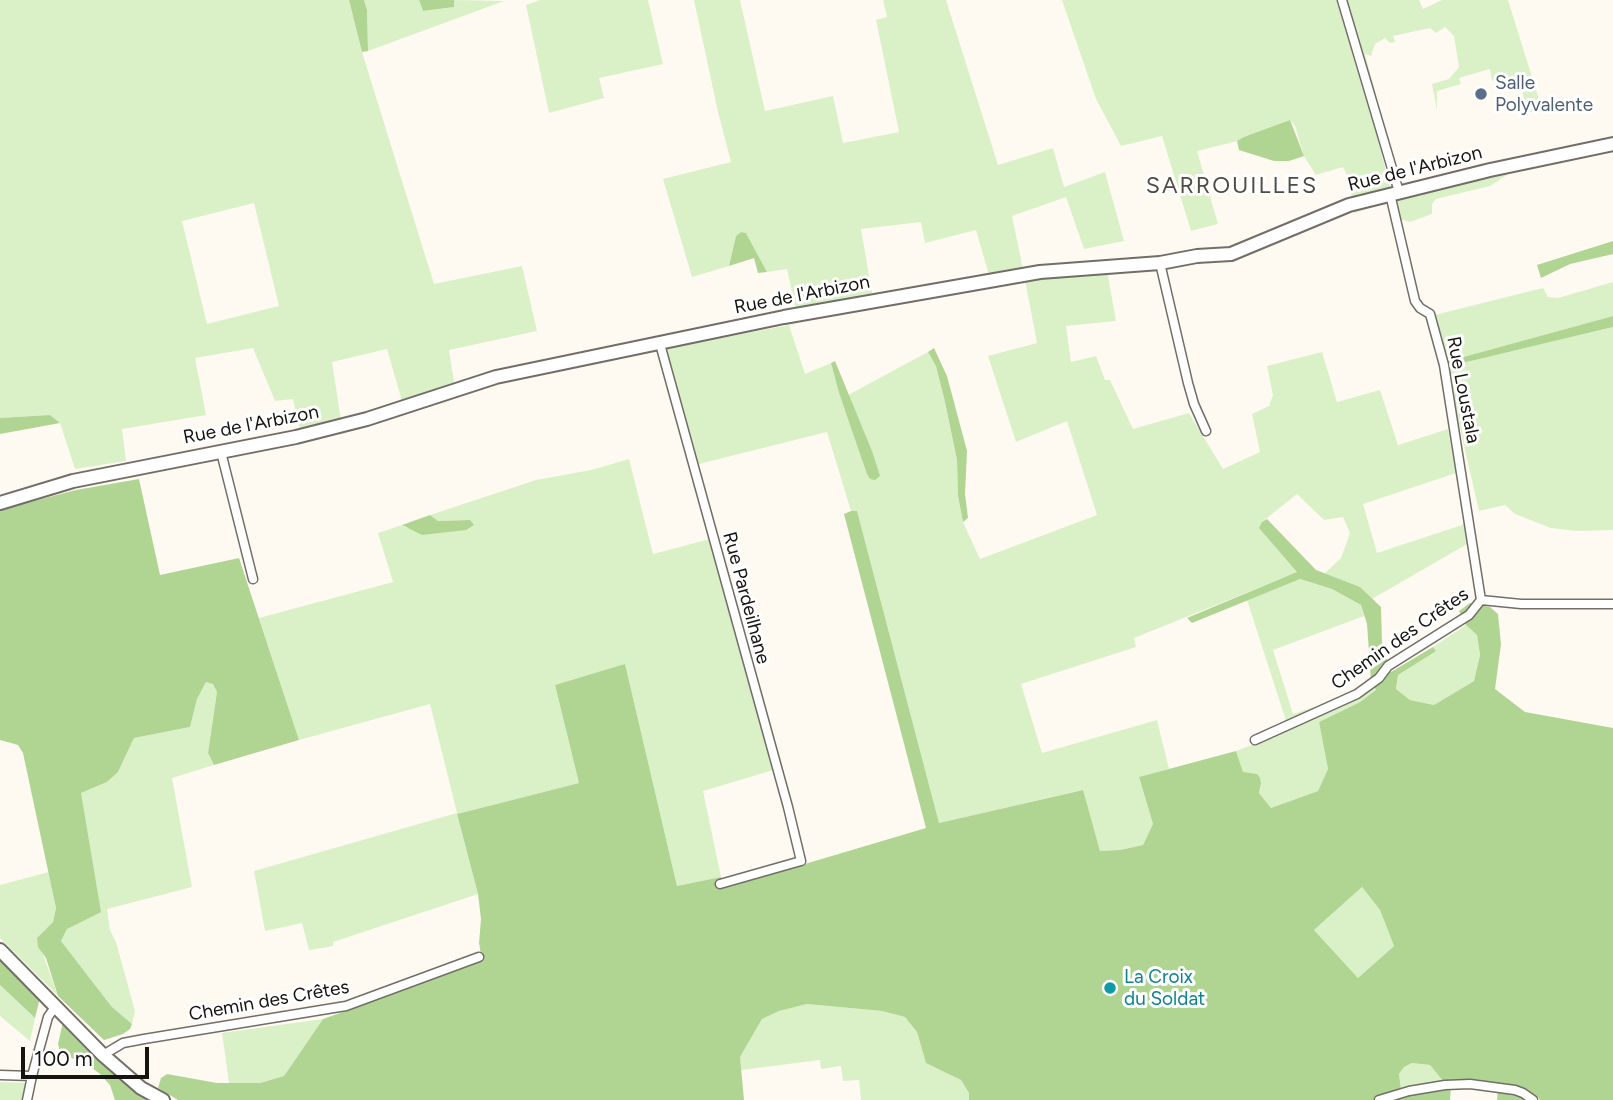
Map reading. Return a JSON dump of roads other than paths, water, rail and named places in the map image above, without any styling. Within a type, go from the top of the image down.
[{"type":"street","name":"Rue Loustala","points":[[1342,0],[1394,193],[1415,301],[1430,314],[1444,365],[1482,600]]},
{"type":"street","name":"Rue de l'Arbizon","points":[[0,503],[73,481],[221,452],[367,419],[496,377],[817,310],[1040,272],[1160,263],[1197,256],[1231,254],[1265,242],[1333,210],[1394,193],[1613,144]]},
{"type":"street","points":[[1160,263],[1194,404],[1206,431]]},
{"type":"street","name":"Rue Pardeilhane","points":[[660,344],[801,861],[720,884]]},
{"type":"street","points":[[221,452],[253,579]]},
{"type":"street","name":"Chemin des Crêtes","points":[[1255,740],[1357,694],[1379,678],[1388,666],[1469,615],[1482,600],[1521,604],[1613,604]]},
{"type":"street","points":[[0,950],[103,1055],[131,1079],[163,1100]]},
{"type":"street","name":"Chemin des Crêtes","points":[[103,1055],[122,1043],[144,1038],[346,1006],[478,957]]},
{"type":"street","points":[[27,1100],[48,1017],[55,1007]]},
{"type":"street","points":[[0,1075],[32,1076]]},
{"type":"street","points":[[1379,1100],[1421,1089],[1470,1084],[1515,1090],[1533,1100]]},
{"type":"place","name":"Salle Polyvalente","points":[[1481,94]]},
{"type":"place","name":"La Croix du Soldat","points":[[1110,988]]},
{"type":"district","name":"SARROUILLES","points":[[1232,186]]}]
